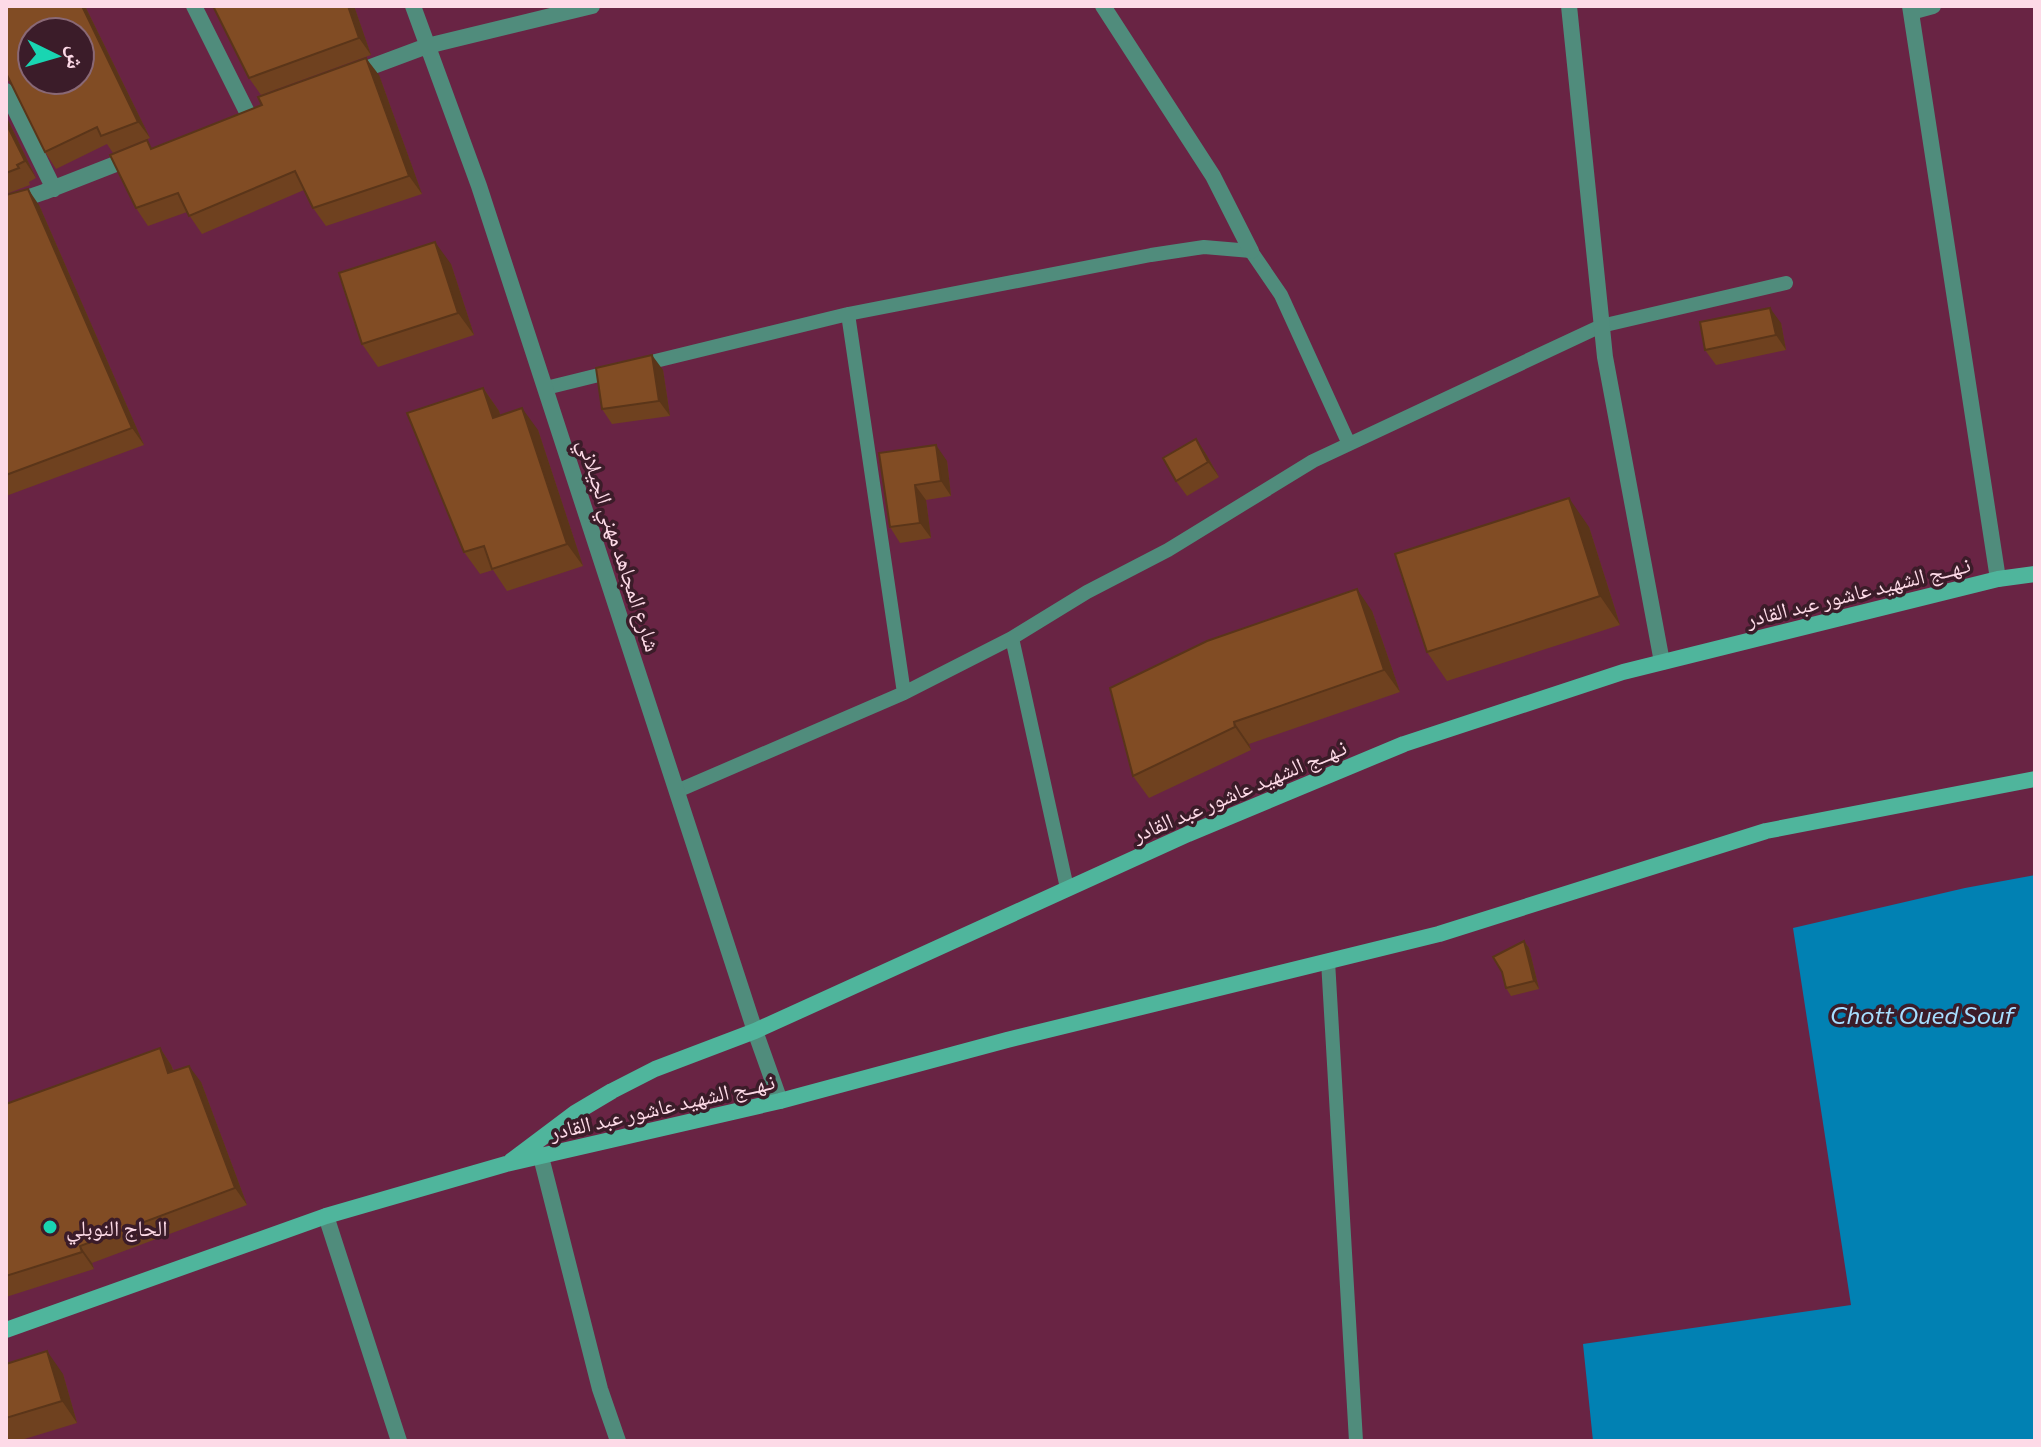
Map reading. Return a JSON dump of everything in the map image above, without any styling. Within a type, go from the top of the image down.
[{"type":"main road","name":"نـهــج الشهيد عاشور عبد القادر","points":[[506,1164],[575,1113],[655,1069],[755,1031],[1188,834],[1404,744],[1623,672],[1998,579],[2035,574]]},
{"type":"main road","name":"نـهــج الشهيد عاشور عبد القادر","points":[[6,1330],[326,1216],[506,1164],[780,1101],[1007,1040],[1439,934],[1766,831],[2035,779]]},
{"type":"street","points":[[194,6],[247,113]]},
{"type":"street","name":"شارع المجاهد مهني الجيلاني","points":[[413,6],[479,186],[780,1101]]},
{"type":"street","points":[[330,82],[427,46],[592,6]]},
{"type":"street","points":[[1103,6],[1213,176],[1251,251]]},
{"type":"street","points":[[1569,6],[1605,357],[1662,662]]},
{"type":"street","points":[[1933,6],[1911,9],[1998,579]]},
{"type":"street","points":[[6,91],[54,189]]},
{"type":"street","points":[[6,205],[158,148]]},
{"type":"street","points":[[541,1157],[600,1389],[618,1441]]},
{"type":"street","points":[[326,1216],[399,1441]]},
{"type":"lane","points":[[546,388],[848,314],[1204,247],[1251,251],[1281,295],[1349,444]]},
{"type":"lane","points":[[677,791],[904,693],[1012,638],[1087,592],[1168,550],[1313,461],[1601,326],[1786,283]]},
{"type":"lane","points":[[848,314],[904,693]]},
{"type":"lane","points":[[1012,638],[1067,888]]},
{"type":"lane","points":[[1328,961],[1356,1441]]},
{"type":"water","name":"Chott Oued Souf","points":[[2035,875],[2035,1441],[1593,1441],[1583,1344],[1851,1305],[1793,928]]},
{"type":"building","points":[[6,6],[82,6],[87,16],[16,16],[16,93],[6,73]]},
{"type":"building","points":[[213,6],[348,6],[359,38],[249,78]]},
{"type":"building","points":[[96,35],[138,122],[101,136],[97,127],[45,152],[17,96],[96,96]]},
{"type":"building","points":[[366,58],[409,176],[313,208],[295,171],[189,216],[178,193],[136,208],[110,155],[147,140],[151,149],[262,105],[258,97]]},
{"type":"building","points":[[6,123],[25,161],[17,165],[19,168],[6,173]]},
{"type":"building","points":[[28,189],[132,428],[6,475],[6,195]]},
{"type":"building","points":[[435,242],[458,313],[362,344],[339,273]]},
{"type":"building","points":[[1770,308],[1776,335],[1705,350],[1700,322]]},
{"type":"building","points":[[652,355],[659,401],[602,409],[596,368]]},
{"type":"building","points":[[483,388],[493,418],[522,408],[567,544],[492,569],[484,546],[464,552],[407,413]]},
{"type":"building","points":[[1196,439],[1208,462],[1176,481],[1163,458]]},
{"type":"building","points":[[936,445],[941,481],[915,485],[920,523],[890,527],[879,453]]},
{"type":"building","points":[[1569,498],[1600,596],[1427,652],[1395,554]]},
{"type":"building","points":[[1357,589],[1384,670],[1234,722],[1235,727],[1133,776],[1110,688],[1207,641]]},
{"type":"building","points":[[1524,941],[1534,981],[1506,988],[1502,972],[1493,957]]},
{"type":"building","points":[[160,1048],[168,1073],[189,1066],[235,1188],[80,1246],[82,1252],[6,1276],[6,1104]]},
{"type":"building","points":[[47,1351],[62,1401],[6,1418],[6,1364]]},
{"type":"place","name":"الحاج النوبلي","points":[[50,1227]]}]
